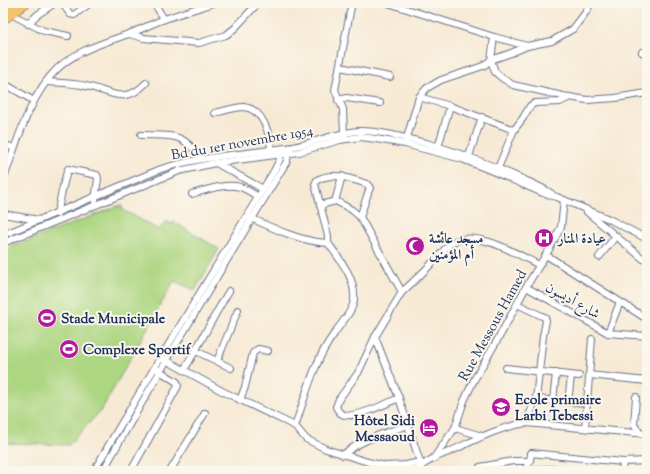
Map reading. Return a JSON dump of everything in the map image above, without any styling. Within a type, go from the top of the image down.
[{"type":"highway","points":[[3,20],[13,3]]},
{"type":"highway","points":[[7,12],[26,3]]},
{"type":"street","points":[[28,24],[37,15],[55,3]]},
{"type":"street","points":[[62,3],[70,14],[74,15],[90,3]]},
{"type":"street","points":[[154,3],[164,19]]},
{"type":"street","points":[[3,181],[5,171],[34,101],[46,82],[57,69],[91,47],[129,34],[164,19],[214,3]]},
{"type":"street","points":[[129,34],[144,38],[199,43],[226,35],[236,28],[258,3]]},
{"type":"street","points":[[344,134],[344,114],[335,90],[351,7],[354,3]]},
{"type":"street","points":[[388,3],[526,46]]},
{"type":"street","points":[[406,141],[419,97],[426,88],[436,82],[483,66],[491,60],[526,46],[552,41],[565,35],[579,22],[591,3]]},
{"type":"street","points":[[7,12],[44,31],[68,36]]},
{"type":"street","points":[[494,37],[491,60],[495,72],[513,85],[587,100],[615,98],[647,93]]},
{"type":"street","points":[[340,67],[390,77]]},
{"type":"street","points":[[46,82],[77,84],[122,96],[136,93],[146,83]]},
{"type":"street","points":[[3,83],[34,101]]},
{"type":"street","points":[[419,97],[482,117],[514,130]]},
{"type":"street","points":[[498,168],[514,130],[530,106],[535,103],[560,102],[570,97]]},
{"type":"street","points":[[338,100],[347,98],[380,103]]},
{"type":"street","points":[[438,147],[450,106]]},
{"type":"street","points":[[215,113],[242,107],[250,109],[259,116],[265,125],[270,138],[271,150]]},
{"type":"street","points":[[469,156],[482,117]]},
{"type":"street","name":"Bd du 1er novembre 1954","points":[[3,235],[57,214],[161,169],[203,158],[271,150],[281,152],[288,151],[359,131],[371,132],[438,147],[469,156],[544,189],[557,197]]},
{"type":"street","points":[[141,135],[174,137],[181,139],[193,147],[203,158],[263,189]]},
{"type":"street","points":[[103,471],[138,408],[161,372],[251,218],[287,161],[288,151],[309,150],[340,140],[354,138],[367,137],[406,141],[462,159],[543,193],[557,197],[609,219],[647,239]]},
{"type":"street","points":[[3,144],[14,148]]},
{"type":"street","points":[[3,243],[171,173],[215,163],[281,152],[277,165],[263,189],[257,196],[94,471]]},
{"type":"street","points":[[57,214],[68,169],[97,175],[98,179],[94,205]]},
{"type":"street","points":[[295,426],[316,365],[322,353],[352,308],[354,300],[354,293],[349,274],[328,243],[328,236],[315,184],[317,180],[329,176],[342,176],[369,185],[369,190],[360,217]]},
{"type":"street","points":[[336,201],[342,176]]},
{"type":"street","points":[[192,194],[224,186],[235,186],[257,196]]},
{"type":"street","name":"Rue Messous Hamed","points":[[433,459],[455,428],[464,401],[474,380],[546,255],[561,226],[564,200]]},
{"type":"street","points":[[320,205],[336,201],[352,210],[360,217],[402,292]]},
{"type":"street","points":[[584,209],[647,262]]},
{"type":"street","points":[[3,214],[41,220]]},
{"type":"street","points":[[251,218],[281,231],[316,243],[328,243]]},
{"type":"street","points":[[599,257],[616,236]]},
{"type":"street","points":[[399,398],[361,413],[350,415],[342,414],[336,407],[339,399],[358,373],[375,337],[402,292],[450,245],[457,241],[478,239],[488,241],[539,265]]},
{"type":"street","points":[[546,255],[645,318],[647,311]]},
{"type":"street","name":"شارع أديسون","points":[[526,288],[608,333]]},
{"type":"street","points":[[184,370],[196,351],[214,314],[229,291]]},
{"type":"street","points":[[620,302],[608,333],[647,336]]},
{"type":"street","points":[[517,304],[542,316],[545,319],[536,398],[526,423]]},
{"type":"street","points":[[217,361],[238,310]]},
{"type":"street","points":[[375,337],[399,398],[408,425],[419,468]]},
{"type":"street","points":[[585,428],[592,339]]},
{"type":"street","points":[[240,400],[245,387],[253,353],[258,349],[268,351]]},
{"type":"street","points":[[196,351],[231,368]]},
{"type":"street","points":[[161,357],[240,400],[295,426],[306,439],[312,443],[343,455],[368,462],[386,466],[406,465],[419,468]]},
{"type":"street","points":[[131,471],[178,386],[177,382],[155,368]]},
{"type":"street","points":[[506,368],[579,376]]},
{"type":"street","points":[[552,400],[556,374]]},
{"type":"street","points":[[589,375],[647,381]]},
{"type":"street","points":[[568,402],[571,376]]},
{"type":"street","points":[[636,397],[634,425],[640,433]]},
{"type":"street","points":[[536,398],[587,403]]},
{"type":"street","points":[[170,471],[205,413]]},
{"type":"street","points":[[410,471],[419,468],[433,459],[482,436],[514,425],[526,423],[647,434]]},
{"type":"street","points":[[343,455],[352,447],[371,438],[408,425]]},
{"type":"street","points":[[455,428],[482,436]]},
{"type":"street","points":[[524,471],[530,461],[531,454],[584,459],[647,461]]},
{"type":"street","points":[[535,471],[548,469],[583,471],[584,459]]},
{"type":"street","points":[[480,467],[513,461],[530,461]]},
{"type":"street","points":[[622,471],[624,461]]},
{"type":"green space","name":"Complexe Sportif","points":[[121,205],[123,210],[159,230],[166,221],[171,224],[174,222],[219,249],[195,290],[174,281],[102,409],[69,445],[3,443],[3,250]]},
{"type":"place","name":"عيادة المنار","points":[[544,238]]},
{"type":"place","name":"مسجد عائشة أم المؤمنين","points":[[415,246]]},
{"type":"place","name":"Stade Municipale","points":[[47,318]]},
{"type":"place","name":"Complexe Sportif","points":[[69,349]]},
{"type":"place","name":"Ecole primaire Larbi Tebessi","points":[[501,407]]},
{"type":"place","name":"Hôtel Sidi Messaoud","points":[[429,428]]}]
